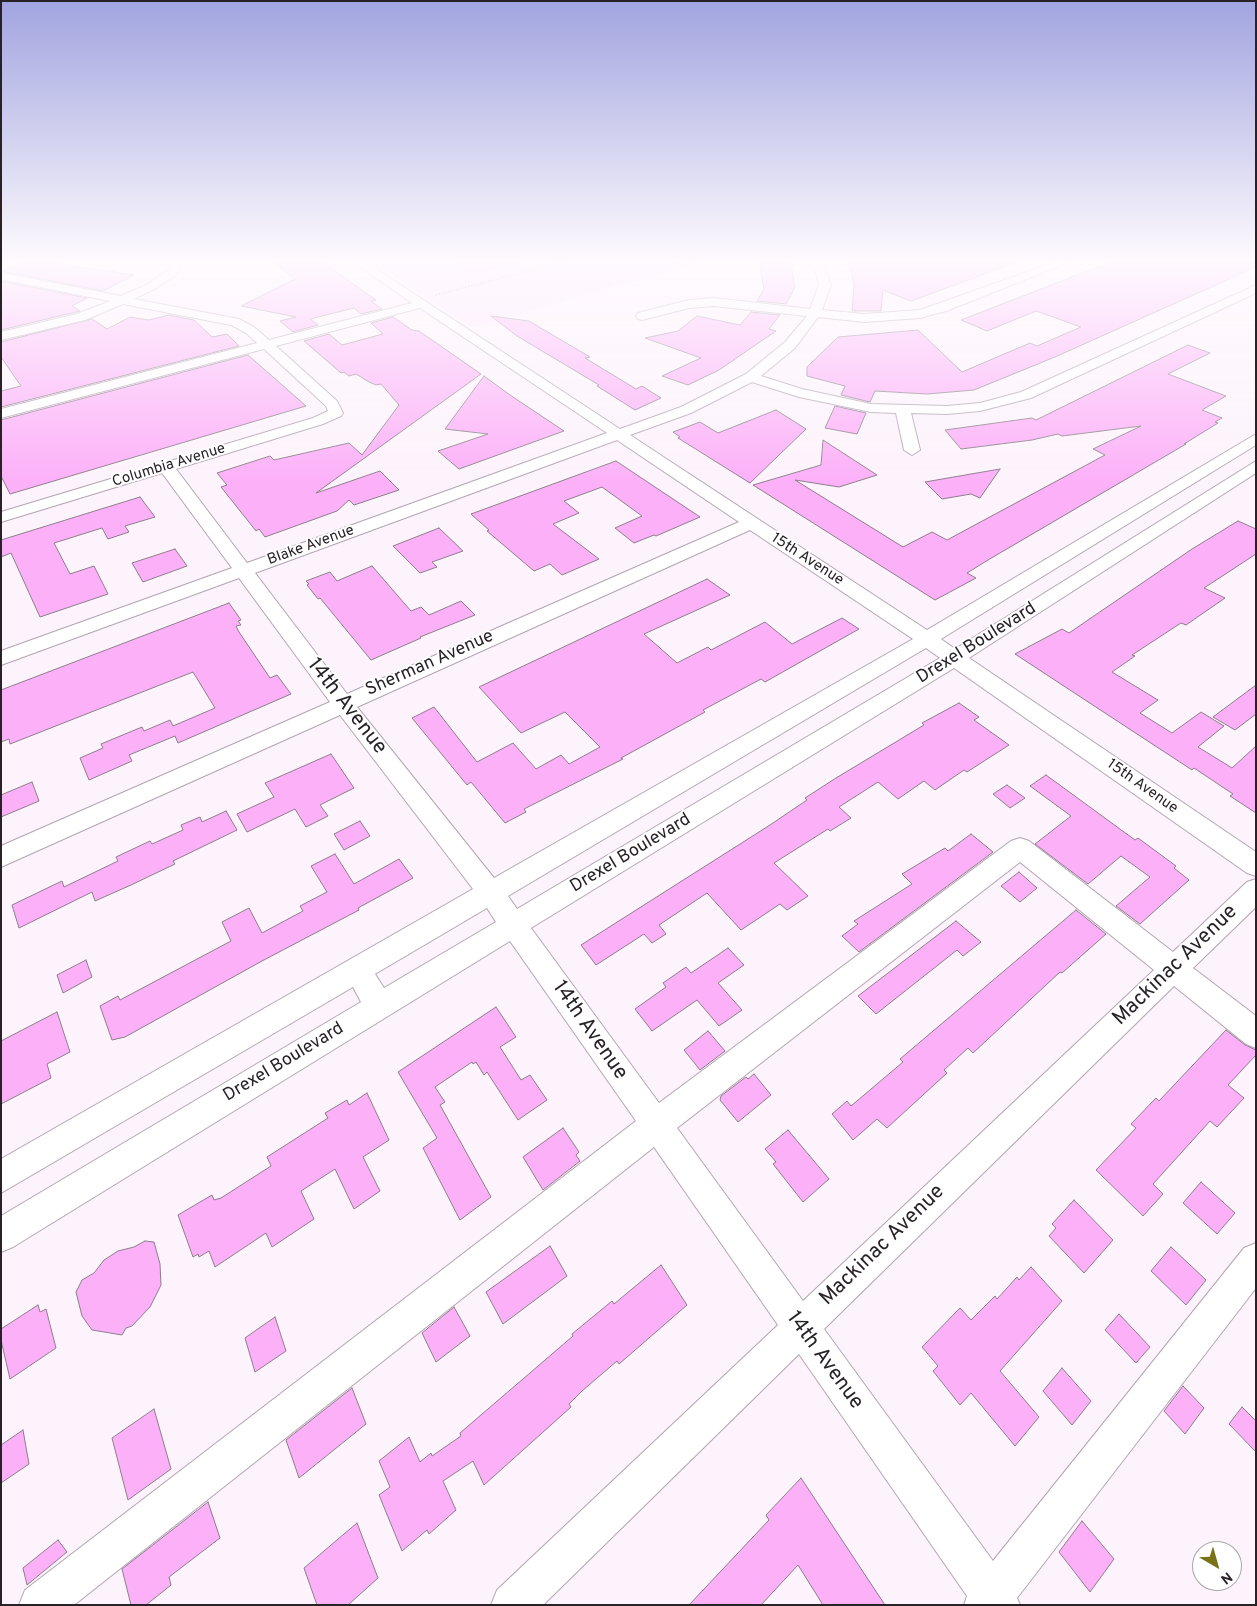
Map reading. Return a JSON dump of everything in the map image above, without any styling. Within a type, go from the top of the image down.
[{"type":"street","points":[[254,334],[267,345]]},
{"type":"street","points":[[1,414],[306,334]]},
{"type":"street","name":"15th Avenue","points":[[476,334],[751,523],[955,658],[1256,866]]},
{"type":"street","name":"Blake Avenue","points":[[1,658],[686,410],[751,377],[790,344],[798,334]]},
{"type":"street","points":[[751,377],[799,393],[839,403],[904,410],[947,410],[980,407],[1026,395],[1157,334]]},
{"type":"street","name":"Columbia Avenue","points":[[1,517],[318,421],[336,413],[332,404],[267,345]]},
{"type":"street","points":[[904,410],[912,450]]},
{"type":"street","name":"Drexel Boulevard","points":[[1,1177],[851,684],[1255,440]]},
{"type":"street","name":"Drexel Boulevard","points":[[1,1234],[955,658],[1256,466]]},
{"type":"street","name":"14th Avenue","points":[[166,467],[342,703],[514,924],[655,1126],[800,1327],[992,1602]]},
{"type":"street","name":"Sherman Avenue","points":[[1,857],[342,703],[751,523]]},
{"type":"street","points":[[995,598],[1023,615]]},
{"type":"street","points":[[851,684],[879,704]]},
{"type":"street","points":[[605,827],[630,854]]},
{"type":"street","points":[[40,1605],[655,1126],[1020,848],[1256,1034]]},
{"type":"street","name":"Mackinac Avenue","points":[[512,1605],[1256,890]]},
{"type":"street","points":[[358,970],[379,1006]]},
{"type":"street","points":[[992,1602],[1256,1260]]},
{"type":"building","points":[[33,334],[209,334],[212,337],[227,334],[239,346],[1,407],[1,391],[21,386],[1,357],[1,342]]},
{"type":"building","points":[[329,334],[342,345],[383,334],[423,334],[481,374],[316,493],[380,471],[399,490],[354,505],[349,500],[337,511],[265,537],[259,529],[256,531],[221,487],[227,485],[217,473],[270,456],[274,460],[349,443],[362,455],[399,405],[381,384],[376,385],[356,374],[349,376],[344,372],[341,373],[304,341]]},
{"type":"building","points":[[514,334],[551,334],[590,357],[585,358],[636,389],[642,386],[661,398],[635,410],[597,386],[599,385]]},
{"type":"building","points":[[664,334],[772,334],[719,370],[688,385],[662,376],[701,358],[645,338]]},
{"type":"building","points":[[873,334],[922,334],[962,372],[1030,343],[1037,346],[1065,334],[1106,334],[974,390],[927,394],[875,391],[870,402],[841,395],[845,386],[807,376],[807,367],[838,337]]},
{"type":"building","points":[[1188,345],[1210,353],[1168,374],[1226,396],[1202,410],[1222,418],[1215,422],[1218,423],[1184,444],[1186,444],[967,573],[976,578],[935,600],[753,485],[821,465],[823,440],[877,475],[839,487],[795,480],[903,547],[932,532],[947,540],[1105,455],[1093,449],[1141,426],[1062,436],[1058,434],[1032,440],[961,449],[945,430],[1032,418],[1036,420]]},
{"type":"building","points":[[248,355],[306,406],[10,494],[1,476],[1,420]]},
{"type":"building","points":[[484,376],[564,431],[459,469],[438,451],[488,434],[445,429]]},
{"type":"building","points":[[835,406],[866,413],[857,434],[825,428]]},
{"type":"building","points":[[776,410],[806,429],[750,483],[678,438],[680,437],[673,432],[700,422],[718,433]]},
{"type":"building","points":[[616,461],[700,517],[656,536],[654,535],[634,543],[615,528],[642,516],[602,487],[564,501],[579,513],[553,524],[599,559],[562,575],[550,564],[534,571],[487,531],[489,530],[471,514]]},
{"type":"building","points":[[1000,469],[980,498],[971,494],[942,499],[925,482]]},
{"type":"building","points":[[140,497],[155,517],[125,526],[129,532],[108,539],[102,528],[54,543],[70,574],[94,566],[108,594],[40,617],[11,553],[1,557],[1,540]]},
{"type":"building","points":[[1238,521],[1256,529],[1256,554],[1204,588],[1225,598],[1186,625],[1181,623],[1132,655],[1135,656],[1112,672],[1158,700],[1140,713],[1172,733],[1201,712],[1224,726],[1198,747],[1232,768],[1256,746],[1256,813],[1230,796],[1233,794],[1194,768],[1192,770],[1015,654],[1062,629],[1069,633],[1192,549]]},
{"type":"building","points":[[439,528],[463,551],[432,562],[437,567],[420,573],[393,546]]},
{"type":"building","points":[[175,549],[187,566],[143,582],[132,563]]},
{"type":"building","points":[[372,566],[411,611],[421,607],[429,615],[461,601],[475,615],[420,637],[371,660],[320,598],[318,599],[306,581],[330,572],[337,581]]},
{"type":"building","points":[[707,579],[730,595],[644,634],[677,663],[708,647],[711,650],[765,622],[792,644],[842,618],[859,629],[765,682],[761,679],[703,710],[705,712],[621,758],[623,759],[524,809],[526,812],[505,823],[471,782],[467,785],[412,718],[434,707],[477,762],[513,743],[536,769],[561,755],[569,764],[600,747],[565,712],[521,733],[479,687]]},
{"type":"building","points":[[229,603],[241,620],[238,621],[241,625],[236,626],[239,632],[270,678],[277,675],[291,694],[178,743],[175,736],[129,755],[132,761],[89,780],[80,758],[103,748],[101,744],[142,727],[144,731],[170,720],[173,726],[215,708],[193,672],[10,744],[9,739],[1,742],[1,690]]},
{"type":"building","points":[[1256,685],[1256,714],[1235,730],[1213,717]]},
{"type":"building","points":[[959,703],[979,717],[974,720],[1009,745],[967,772],[964,770],[935,790],[924,781],[898,799],[878,782],[839,807],[851,818],[830,831],[828,829],[774,863],[808,896],[787,910],[780,904],[741,930],[707,893],[659,925],[666,934],[652,943],[644,934],[596,965],[581,945],[770,825],[807,800],[805,798],[836,778],[924,725],[922,723]]},
{"type":"building","points":[[331,754],[354,788],[320,805],[328,816],[306,827],[295,809],[247,832],[237,814],[274,797],[265,783]]},
{"type":"building","points":[[1046,775],[1135,840],[1138,838],[1176,866],[1174,868],[1189,880],[1140,924],[1116,906],[1150,877],[1121,856],[1088,884],[1035,844],[1071,816],[1030,786]]},
{"type":"building","points":[[32,782],[39,801],[1,817],[1,795]]},
{"type":"building","points":[[1007,785],[1025,798],[1010,808],[993,794]]},
{"type":"building","points":[[226,811],[237,830],[173,861],[175,864],[131,885],[95,901],[92,892],[19,928],[12,905],[62,881],[64,887],[118,861],[116,857],[150,841],[152,844],[183,830],[181,825],[200,817],[202,822]]},
{"type":"building","points":[[360,821],[370,836],[344,850],[334,834]]},
{"type":"building","points":[[971,834],[993,852],[859,952],[842,936],[858,924],[854,921],[912,884],[902,874],[945,848],[948,851]]},
{"type":"building","points":[[335,854],[354,884],[399,859],[413,878],[358,908],[359,910],[125,1037],[112,1040],[100,1006],[118,996],[120,1000],[231,941],[222,922],[249,908],[262,933],[303,911],[300,906],[327,892],[311,866]]},
{"type":"building","points":[[1019,872],[1037,888],[1020,902],[1001,886]]},
{"type":"building","points":[[1076,910],[1106,934],[1062,973],[1060,972],[973,1053],[968,1048],[944,1070],[947,1073],[887,1128],[877,1119],[853,1140],[832,1114],[847,1101],[851,1106],[903,1062],[900,1059]]},
{"type":"building","points":[[956,921],[981,942],[963,956],[957,950],[876,1014],[858,996]]},
{"type":"building","points":[[728,948],[744,965],[718,983],[742,1010],[719,1026],[697,1000],[652,1031],[635,1009],[666,987],[663,983],[686,967],[691,973]]},
{"type":"building","points":[[86,960],[92,977],[63,993],[57,975]]},
{"type":"building","points":[[496,1007],[516,1037],[500,1047],[521,1080],[530,1075],[547,1100],[518,1120],[487,1072],[484,1075],[476,1062],[473,1064],[472,1062],[435,1087],[445,1102],[440,1105],[491,1197],[460,1220],[423,1148],[437,1138],[398,1072]]},
{"type":"building","points":[[57,1012],[70,1052],[47,1064],[51,1078],[1,1104],[1,1041]]},
{"type":"building","points":[[1226,1030],[1245,1045],[1256,1050],[1256,1055],[1228,1085],[1244,1098],[1217,1127],[1210,1121],[1153,1184],[1163,1194],[1143,1216],[1096,1170],[1136,1128],[1131,1124],[1156,1098],[1159,1101]]},
{"type":"building","points":[[708,1031],[725,1051],[700,1070],[684,1050]]},
{"type":"building","points":[[754,1074],[771,1095],[738,1122],[720,1100],[721,1096],[746,1077],[748,1079]]},
{"type":"building","points":[[367,1093],[389,1140],[363,1157],[380,1191],[354,1209],[335,1169],[301,1191],[314,1219],[272,1247],[266,1233],[215,1267],[209,1251],[199,1257],[198,1254],[193,1257],[178,1215],[212,1195],[214,1200],[221,1198],[271,1166],[267,1157],[328,1118],[325,1113],[347,1100],[349,1105]]},
{"type":"building","points":[[563,1128],[579,1152],[576,1155],[580,1161],[543,1190],[523,1157]]},
{"type":"building","points":[[788,1130],[829,1179],[803,1202],[773,1164],[776,1162],[765,1149]]},
{"type":"building","points":[[1201,1182],[1235,1213],[1217,1234],[1183,1203]]},
{"type":"building","points":[[1074,1200],[1113,1240],[1084,1273],[1049,1236],[1056,1228],[1052,1224]]},
{"type":"building","points":[[145,1241],[154,1242],[160,1264],[161,1285],[150,1307],[132,1326],[126,1328],[122,1335],[92,1330],[82,1316],[76,1292],[82,1280],[94,1273],[104,1260],[118,1251],[134,1247]]},
{"type":"building","points":[[550,1246],[567,1276],[503,1324],[486,1292]]},
{"type":"building","points":[[1171,1247],[1206,1280],[1186,1305],[1151,1271]]},
{"type":"building","points":[[661,1265],[687,1305],[619,1364],[617,1361],[582,1391],[569,1404],[571,1407],[484,1485],[473,1461],[443,1481],[456,1510],[429,1534],[427,1530],[402,1551],[379,1495],[390,1487],[379,1461],[409,1437],[420,1462],[431,1453],[432,1456],[461,1436],[460,1433],[573,1336],[572,1334],[612,1301],[614,1304]]},
{"type":"building","points":[[1031,1267],[1062,1301],[1000,1371],[1039,1417],[1015,1446],[971,1393],[960,1405],[933,1371],[938,1366],[922,1347],[960,1308],[971,1320],[995,1296],[997,1299],[1017,1277],[1019,1280]]},
{"type":"building","points":[[38,1305],[40,1312],[46,1309],[56,1348],[10,1379],[1,1340],[1,1329]]},
{"type":"building","points":[[454,1307],[470,1336],[436,1362],[422,1333]]},
{"type":"building","points":[[1119,1314],[1150,1347],[1136,1363],[1105,1330]]},
{"type":"building","points":[[275,1317],[286,1351],[255,1372],[245,1338]]},
{"type":"building","points":[[1062,1368],[1091,1401],[1072,1425],[1043,1391]]},
{"type":"building","points":[[1183,1386],[1204,1408],[1185,1434],[1164,1411]]},
{"type":"building","points":[[352,1388],[366,1424],[299,1478],[286,1440]]},
{"type":"building","points":[[1242,1407],[1256,1421],[1256,1452],[1229,1424]]},
{"type":"building","points":[[154,1409],[171,1469],[128,1500],[112,1438]]},
{"type":"building","points":[[23,1430],[29,1464],[1,1483],[1,1445]]},
{"type":"building","points":[[801,1478],[885,1605],[823,1605],[798,1565],[761,1605],[689,1605],[769,1520],[766,1515]]},
{"type":"building","points":[[208,1502],[220,1538],[169,1577],[171,1585],[146,1605],[131,1605],[122,1569]]},
{"type":"building","points":[[1082,1521],[1114,1559],[1090,1592],[1059,1552]]},
{"type":"building","points":[[357,1523],[378,1578],[348,1605],[317,1605],[304,1568]]},
{"type":"building","points":[[58,1540],[67,1552],[27,1585],[23,1568]]}]
